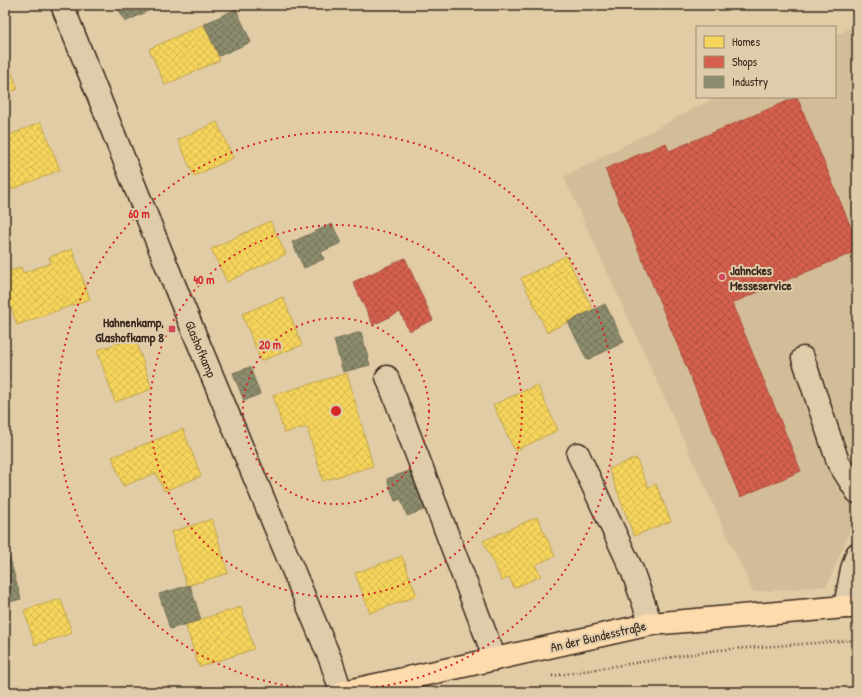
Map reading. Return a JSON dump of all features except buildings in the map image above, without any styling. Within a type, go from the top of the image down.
[{"type":"main road","name":"An der Bundesstraße","points":[[343,692],[651,624],[851,607]]},
{"type":"street","name":"Glashofkamp","points":[[62,5],[178,294],[343,692]]},
{"type":"street","points":[[803,358],[838,462],[857,492]]},
{"type":"street","points":[[387,377],[495,659]]},
{"type":"street","points":[[578,454],[632,570],[651,624]]},
{"type":"street","points":[[851,607],[852,569],[857,554]]},
{"type":"path","points":[[548,677],[718,650],[857,640]]},
{"type":"shaded area","points":[[857,24],[857,513],[827,586],[753,592],[564,177],[714,98],[836,98],[836,35]]},
{"type":"place","name":"Jahnckes Messeservice","points":[[722,277]]},
{"type":"place","name":"Hahnenkamp, Glashofkamp 8","points":[[172,329]]}]
